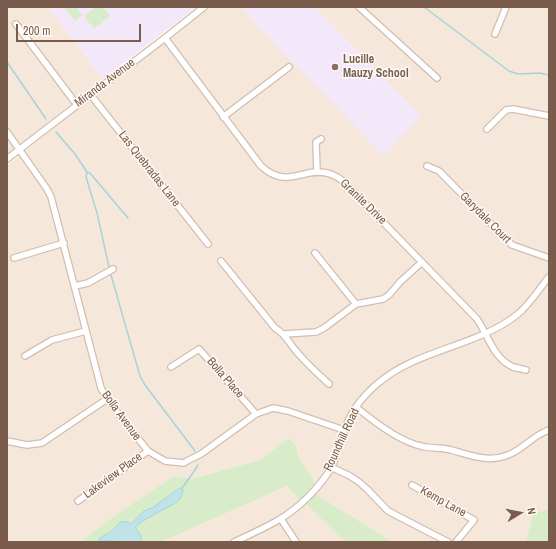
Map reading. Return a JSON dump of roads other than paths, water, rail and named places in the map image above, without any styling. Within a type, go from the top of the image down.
[{"type":"street","name":"Miranda Avenue","points":[[7,160],[90,94],[204,7]]},
{"type":"street","points":[[359,7],[437,78]]},
{"type":"street","points":[[495,34],[506,7]]},
{"type":"street","points":[[16,24],[77,105]]},
{"type":"street","name":"Granite Drive","points":[[165,38],[223,117],[258,162],[267,171],[278,176],[293,177],[317,172],[327,173],[338,177],[477,318],[493,348],[502,359],[513,367],[526,370]]},
{"type":"street","points":[[223,117],[289,66]]},
{"type":"street","name":"Las Quebradas Lane","points":[[90,94],[208,244]]},
{"type":"street","points":[[487,129],[506,110],[513,109],[549,116]]},
{"type":"street","name":"Bolla Avenue","points":[[7,132],[49,193],[64,243],[101,388],[107,399],[148,451],[165,461],[184,463],[201,454],[256,414],[273,408],[288,411],[344,430]]},
{"type":"street","points":[[317,172],[316,142],[321,139]]},
{"type":"street","name":"Garydale Court","points":[[427,166],[439,172],[512,245],[549,258]]},
{"type":"street","points":[[14,258],[64,243]]},
{"type":"street","points":[[316,252],[356,304]]},
{"type":"street","points":[[221,261],[275,328],[284,334],[296,352],[311,368],[330,384]]},
{"type":"street","points":[[284,334],[316,332],[324,328],[356,304],[383,299],[389,295],[400,282],[422,262]]},
{"type":"street","points":[[75,286],[88,283],[113,269]]},
{"type":"street","name":"Roundhill Road","points":[[234,542],[281,519],[318,487],[331,467],[339,449],[344,430],[356,407],[375,385],[403,366],[500,326],[518,314],[549,277]]},
{"type":"street","points":[[25,356],[52,340],[86,331]]},
{"type":"street","name":"Bolla Place","points":[[171,367],[199,349],[256,414]]},
{"type":"street","points":[[7,441],[27,445],[42,444],[107,399]]},
{"type":"street","points":[[356,407],[388,430],[419,446],[435,449],[448,449],[485,459],[508,455],[524,446],[539,433],[549,430]]},
{"type":"street","name":"Lakeview Place","points":[[78,502],[148,451]]},
{"type":"street","points":[[331,467],[359,482],[388,511],[448,542]]},
{"type":"street","name":"Kemp Lane","points":[[412,485],[474,520],[456,542]]},
{"type":"street","points":[[281,519],[296,542]]},
{"type":"water","points":[[180,488],[183,489],[181,498],[178,501],[135,527],[141,536],[142,542],[99,541],[100,538],[112,531],[120,523],[127,522],[131,524],[144,511],[152,508]]},
{"type":"waterway","points":[[424,7],[509,71],[518,74],[540,73],[549,75]]},
{"type":"waterway","points":[[7,62],[46,119]]},
{"type":"waterway","points":[[56,132],[75,154],[87,172],[86,177],[97,213],[109,267]]},
{"type":"waterway","points":[[87,172],[90,173],[128,218]]},
{"type":"waterway","points":[[111,275],[140,376],[145,385],[195,451]]},
{"type":"waterway","points":[[182,488],[198,465]]},
{"type":"place","name":"Lucille Mauzy School","points":[[335,67]]}]
